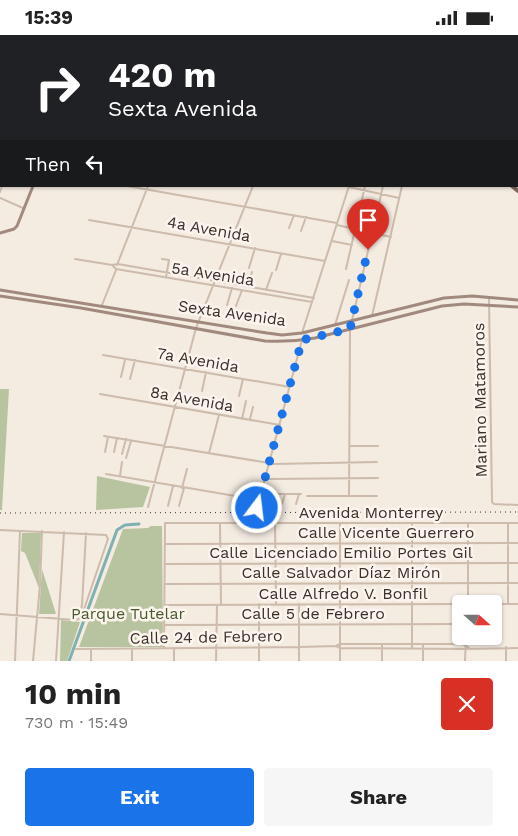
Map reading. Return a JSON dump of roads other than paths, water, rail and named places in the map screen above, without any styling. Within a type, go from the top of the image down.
[{"type":"main road","points":[[0,233],[14,229],[17,226],[33,187]]},
{"type":"main road","name":"Sexta Avenida","points":[[0,290],[282,335],[302,333],[444,298],[472,296],[518,300]]},
{"type":"main road","name":"Sexta Avenida","points":[[0,296],[80,308],[265,341],[302,340],[433,308],[464,304],[518,307]]},
{"type":"street","points":[[132,187],[306,217],[390,237]]},
{"type":"street","points":[[102,305],[148,187]]},
{"type":"street","points":[[148,507],[196,328],[253,187]]},
{"type":"street","points":[[302,333],[349,187],[399,198]]},
{"type":"street","points":[[346,269],[365,187]]},
{"type":"street","points":[[350,496],[350,329],[383,187]]},
{"type":"street","points":[[372,316],[402,187]]},
{"type":"street","points":[[0,199],[24,209]]},
{"type":"street","points":[[288,228],[294,215]]},
{"type":"street","points":[[302,231],[306,217]]},
{"type":"street","name":"4a Avenida","points":[[89,220],[325,261]]},
{"type":"street","points":[[332,241],[352,245]]},
{"type":"street","points":[[249,267],[255,249]]},
{"type":"street","points":[[276,270],[281,253]]},
{"type":"street","name":"5a Avenida","points":[[75,259],[112,265],[118,264],[314,298]]},
{"type":"street","points":[[162,259],[169,261],[166,277]]},
{"type":"street","points":[[112,265],[116,269]]},
{"type":"street","name":"5a Avenida","points":[[116,269],[312,302]]},
{"type":"street","points":[[247,287],[252,272]]},
{"type":"street","points":[[262,293],[272,273]]},
{"type":"street","points":[[335,325],[349,280]]},
{"type":"street","points":[[227,305],[232,288]]},
{"type":"street","points":[[236,306],[242,290]]},
{"type":"street","name":"Mariano Matamoros","points":[[489,298],[492,502],[494,504],[518,505]]},
{"type":"street","points":[[257,508],[302,340]]},
{"type":"street","name":"7a Avenida","points":[[103,355],[290,387]]},
{"type":"street","points":[[121,377],[125,359]]},
{"type":"street","points":[[130,379],[135,361]]},
{"type":"street","points":[[202,391],[206,373]]},
{"type":"street","points":[[239,396],[243,379]]},
{"type":"street","name":"8a Avenida","points":[[100,394],[280,425]]},
{"type":"street","points":[[242,419],[246,401]]},
{"type":"street","points":[[250,420],[253,407]]},
{"type":"street","points":[[209,453],[219,415]]},
{"type":"street","points":[[104,436],[269,463]]},
{"type":"street","points":[[105,452],[109,437]]},
{"type":"street","points":[[114,452],[117,438]]},
{"type":"street","points":[[122,454],[126,439]]},
{"type":"street","points":[[126,457],[131,440]]},
{"type":"street","points":[[349,446],[378,446]]},
{"type":"street","points":[[120,476],[122,462]]},
{"type":"street","points":[[273,464],[378,462]]},
{"type":"street","points":[[179,506],[187,469]]},
{"type":"street","points":[[106,474],[259,500]]},
{"type":"street","points":[[269,479],[378,479]]},
{"type":"street","points":[[168,506],[173,486]]},
{"type":"street","points":[[261,494],[300,494],[296,504]]},
{"type":"street","points":[[268,505],[271,494]]},
{"type":"street","points":[[282,504],[285,494]]},
{"type":"street","points":[[307,496],[377,496]]},
{"type":"street","name":"Avenida Monterrey","points":[[165,544],[164,523],[518,523]]},
{"type":"street","points":[[220,523],[221,605]]},
{"type":"street","points":[[275,523],[276,605]]},
{"type":"street","points":[[340,523],[340,661]]},
{"type":"street","points":[[412,523],[412,649]]},
{"type":"street","points":[[468,523],[468,595]]},
{"type":"street","points":[[508,523],[508,604]]},
{"type":"street","points":[[0,530],[86,533],[108,536],[100,565],[79,619]]},
{"type":"street","points":[[14,661],[20,531]]},
{"type":"street","points":[[33,661],[42,531]]},
{"type":"street","points":[[56,661],[64,532]]},
{"type":"street","points":[[79,619],[82,605],[86,533]]},
{"type":"street","name":"Calle Vicente Guerrero","points":[[165,544],[518,543]]},
{"type":"street","points":[[164,648],[165,544]]},
{"type":"street","name":"Calle Licenciado Emilio Portes Gil","points":[[164,564],[518,563]]},
{"type":"street","name":"Calle Salvador Díaz Mirón","points":[[164,584],[518,583]]},
{"type":"street","name":"Calle Alfredo V. Bonfil","points":[[164,605],[452,604]]},
{"type":"street","points":[[502,604],[518,604]]},
{"type":"street","points":[[216,605],[216,661]]},
{"type":"street","points":[[259,661],[260,605]]},
{"type":"street","points":[[299,605],[299,661]]},
{"type":"street","points":[[0,614],[79,619]]},
{"type":"street","name":"Calle 5 de Febrero","points":[[164,625],[452,624]]},
{"type":"street","name":"Calle 24 de Febrero","points":[[76,649],[299,647],[336,646],[340,644],[452,645]]},
{"type":"street","points":[[382,644],[382,661]]},
{"type":"street","points":[[423,644],[423,661]]},
{"type":"street","points":[[465,645],[469,648]]},
{"type":"street","points":[[465,645],[465,661]]},
{"type":"street","name":"Calle 24 de Febrero","points":[[336,646],[340,648],[412,649],[518,648]]},
{"type":"street","points":[[506,647],[506,661]]},
{"type":"street","points":[[174,648],[174,661]]},
{"type":"street","points":[[91,649],[91,661]]},
{"type":"street","points":[[132,649],[132,661]]},
{"type":"waterway","points":[[69,661],[117,530],[125,525],[139,524]]},
{"type":"railway","points":[[0,513],[518,512]]},
{"type":"park label","name":"Parque Tutelar","points":[[128,613]]}]
